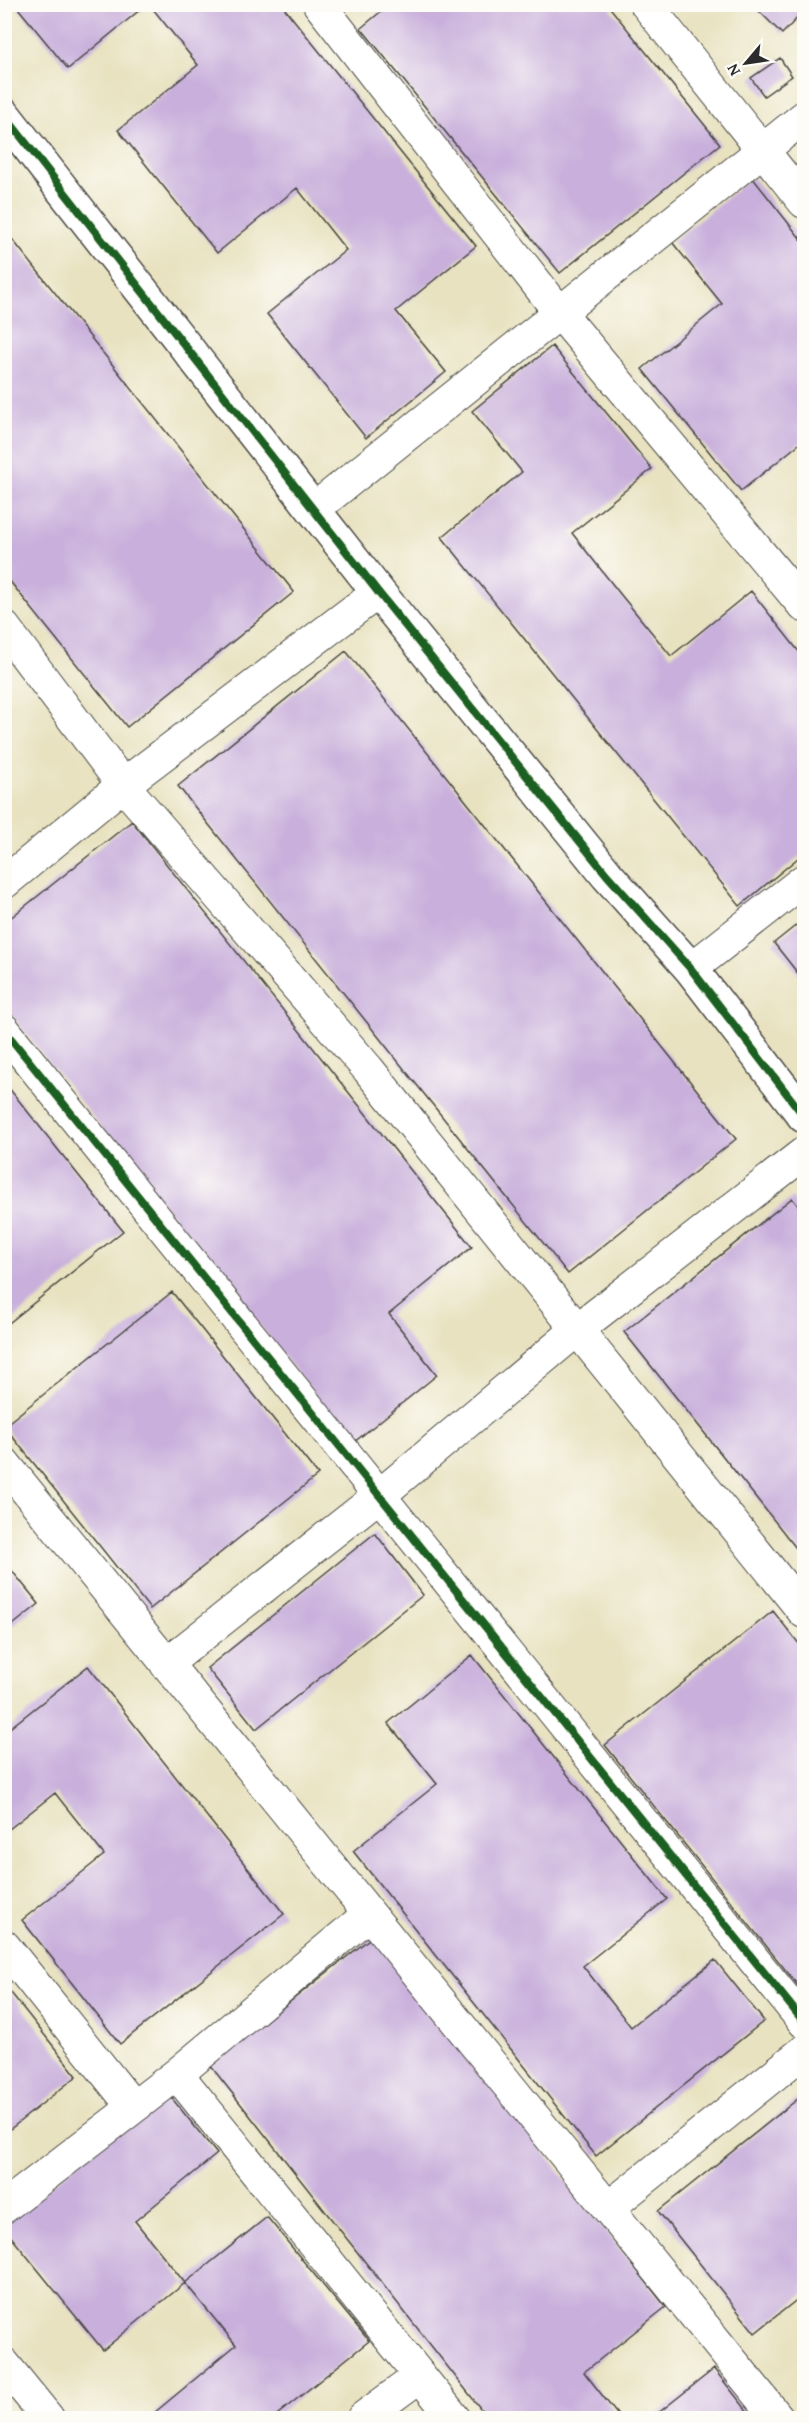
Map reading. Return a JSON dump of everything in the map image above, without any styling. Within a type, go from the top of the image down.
[{"type":"street","points":[[319,4],[560,313],[804,606]]},
{"type":"street","points":[[646,4],[804,202]]},
{"type":"street","points":[[4,115],[378,592],[607,875],[691,969],[804,1116]]},
{"type":"street","points":[[314,510],[804,117]]},
{"type":"street","points":[[4,883],[123,784],[378,592]]},
{"type":"street","points":[[4,627],[123,784],[368,1069],[804,1612]]},
{"type":"street","points":[[691,969],[804,880]]},
{"type":"street","points":[[4,1030],[804,2022]]},
{"type":"street","points":[[166,1664],[380,1495],[578,1329],[804,1154]]},
{"type":"street","points":[[4,1463],[778,2418]]},
{"type":"street","points":[[4,2207],[177,2074],[369,1914]]},
{"type":"street","points":[[4,1946],[133,2107]]},
{"type":"street","points":[[608,2208],[804,2051]]},
{"type":"street","points":[[177,2074],[454,2418]]},
{"type":"street","points":[[4,2364],[48,2418]]},
{"type":"street","points":[[363,2418],[420,2376]]},
{"type":"building","points":[[22,4],[147,4],[68,69],[18,8]]},
{"type":"building","points":[[149,4],[281,4],[476,246],[396,311],[446,372],[366,438],[267,314],[346,250],[297,188],[217,253],[118,130],[198,65]]},
{"type":"building","points":[[390,4],[607,4],[720,144],[560,273],[361,28]]},
{"type":"building","points":[[752,4],[804,4],[804,11],[782,34]]},
{"type":"building","points":[[780,58],[792,76],[764,96],[751,78]]},
{"type":"building","points":[[752,177],[804,243],[804,440],[741,491],[642,369],[722,304],[672,242]]},
{"type":"building","points":[[4,229],[294,592],[127,727],[4,574]]},
{"type":"building","points":[[552,346],[652,469],[572,533],[621,595],[671,656],[751,591],[804,658],[804,853],[740,906],[442,537],[522,472],[472,411]]},
{"type":"building","points":[[346,651],[736,1139],[568,1274],[178,786]]},
{"type":"building","points":[[132,821],[472,1247],[389,1314],[437,1375],[353,1443],[4,1006],[4,923]]},
{"type":"building","points":[[804,919],[804,981],[774,943]]},
{"type":"building","points":[[4,1082],[123,1231],[4,1327]]},
{"type":"building","points":[[792,1198],[804,1213],[804,1558],[624,1332]]},
{"type":"building","points":[[172,1292],[318,1475],[150,1609],[4,1426]]},
{"type":"building","points":[[375,1533],[423,1595],[256,1729],[207,1668]]},
{"type":"building","points":[[4,1561],[39,1604],[4,1632]]},
{"type":"building","points":[[773,1611],[804,1650],[804,1985],[800,1988],[605,1745]]},
{"type":"building","points":[[472,1655],[667,1899],[583,1966],[631,2027],[715,1960],[764,2021],[596,2156],[353,1851],[437,1784],[388,1723]]},
{"type":"building","points":[[88,1666],[284,1914],[120,2044],[22,1920],[104,1855],[55,1793],[4,1833],[4,1729],[6,1731]]},
{"type":"building","points":[[373,1936],[666,2307],[584,2372],[620,2418],[488,2418],[210,2065]]},
{"type":"building","points":[[4,1984],[77,2076],[4,2134]]},
{"type":"building","points":[[166,2091],[217,2154],[135,2221],[185,2283],[103,2350],[4,2228],[4,2223]]},
{"type":"building","points":[[804,2094],[804,2294],[755,2333],[658,2211]]},
{"type":"building","points":[[267,2217],[369,2341],[273,2418],[158,2418],[154,2413],[236,2345],[185,2283]]},
{"type":"building","points":[[714,2369],[753,2418],[652,2418]]},
{"type":"cycle path","points":[[4,115],[378,592],[607,875],[691,969],[804,1116]]},
{"type":"cycle path","points":[[4,1030],[804,2022]]}]
